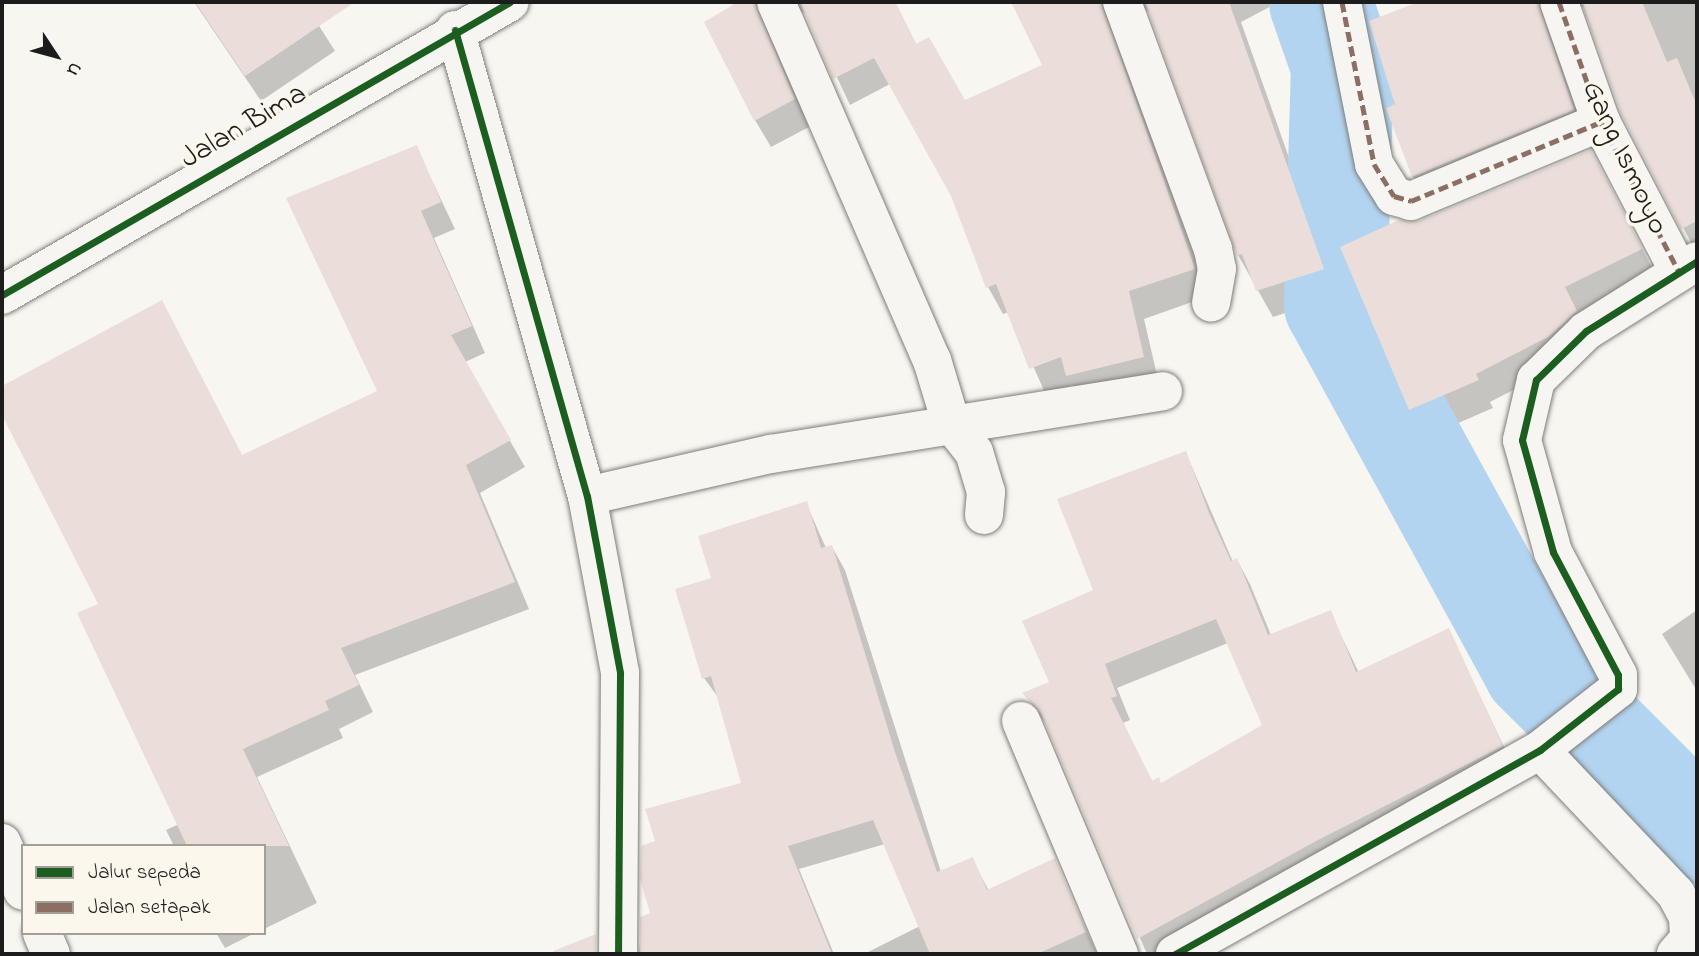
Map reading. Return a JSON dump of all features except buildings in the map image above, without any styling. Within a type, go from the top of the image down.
[{"type":"street","name":"Jalan Bima","points":[[2,295],[455,30],[510,2]]},
{"type":"street","points":[[776,2],[932,360],[949,414],[974,452],[986,492],[985,516]]},
{"type":"street","points":[[1122,2],[1213,249],[1217,269],[1211,302]]},
{"type":"street","points":[[1342,2],[1374,164],[1394,196],[1411,201],[1601,122]]},
{"type":"street","name":"Gang Ismoyo","points":[[1559,2],[1601,122],[1688,266]]},
{"type":"street","points":[[455,30],[587,496],[620,673],[618,954]]},
{"type":"street","points":[[1175,954],[1548,744],[1618,689],[1618,675],[1553,552],[1522,440],[1536,380],[1586,331],[1688,266]]},
{"type":"street","points":[[587,496],[949,414],[1163,391]]},
{"type":"street","points":[[1021,721],[1119,954]]},
{"type":"street","points":[[1548,744],[1676,894],[1688,917],[1689,939],[1676,954]]},
{"type":"street","points":[[2,843],[21,886]]},
{"type":"street","points":[[42,935],[51,954]]},
{"type":"waterway","points":[[1320,2],[1342,65],[1335,304],[1534,668],[1697,831]]},
{"type":"marked path","points":[[1342,2],[1374,164],[1394,196],[1411,201],[1601,122]]},
{"type":"marked path","points":[[1559,2],[1601,122],[1679,272]]},
{"type":"cycle path","points":[[2,295],[510,2]]},
{"type":"cycle path","points":[[455,30],[587,496],[620,673],[618,954]]},
{"type":"cycle path","points":[[1175,954],[1540,750],[1618,689],[1618,675],[1553,552],[1522,440],[1536,380],[1586,331],[1697,261]]}]
